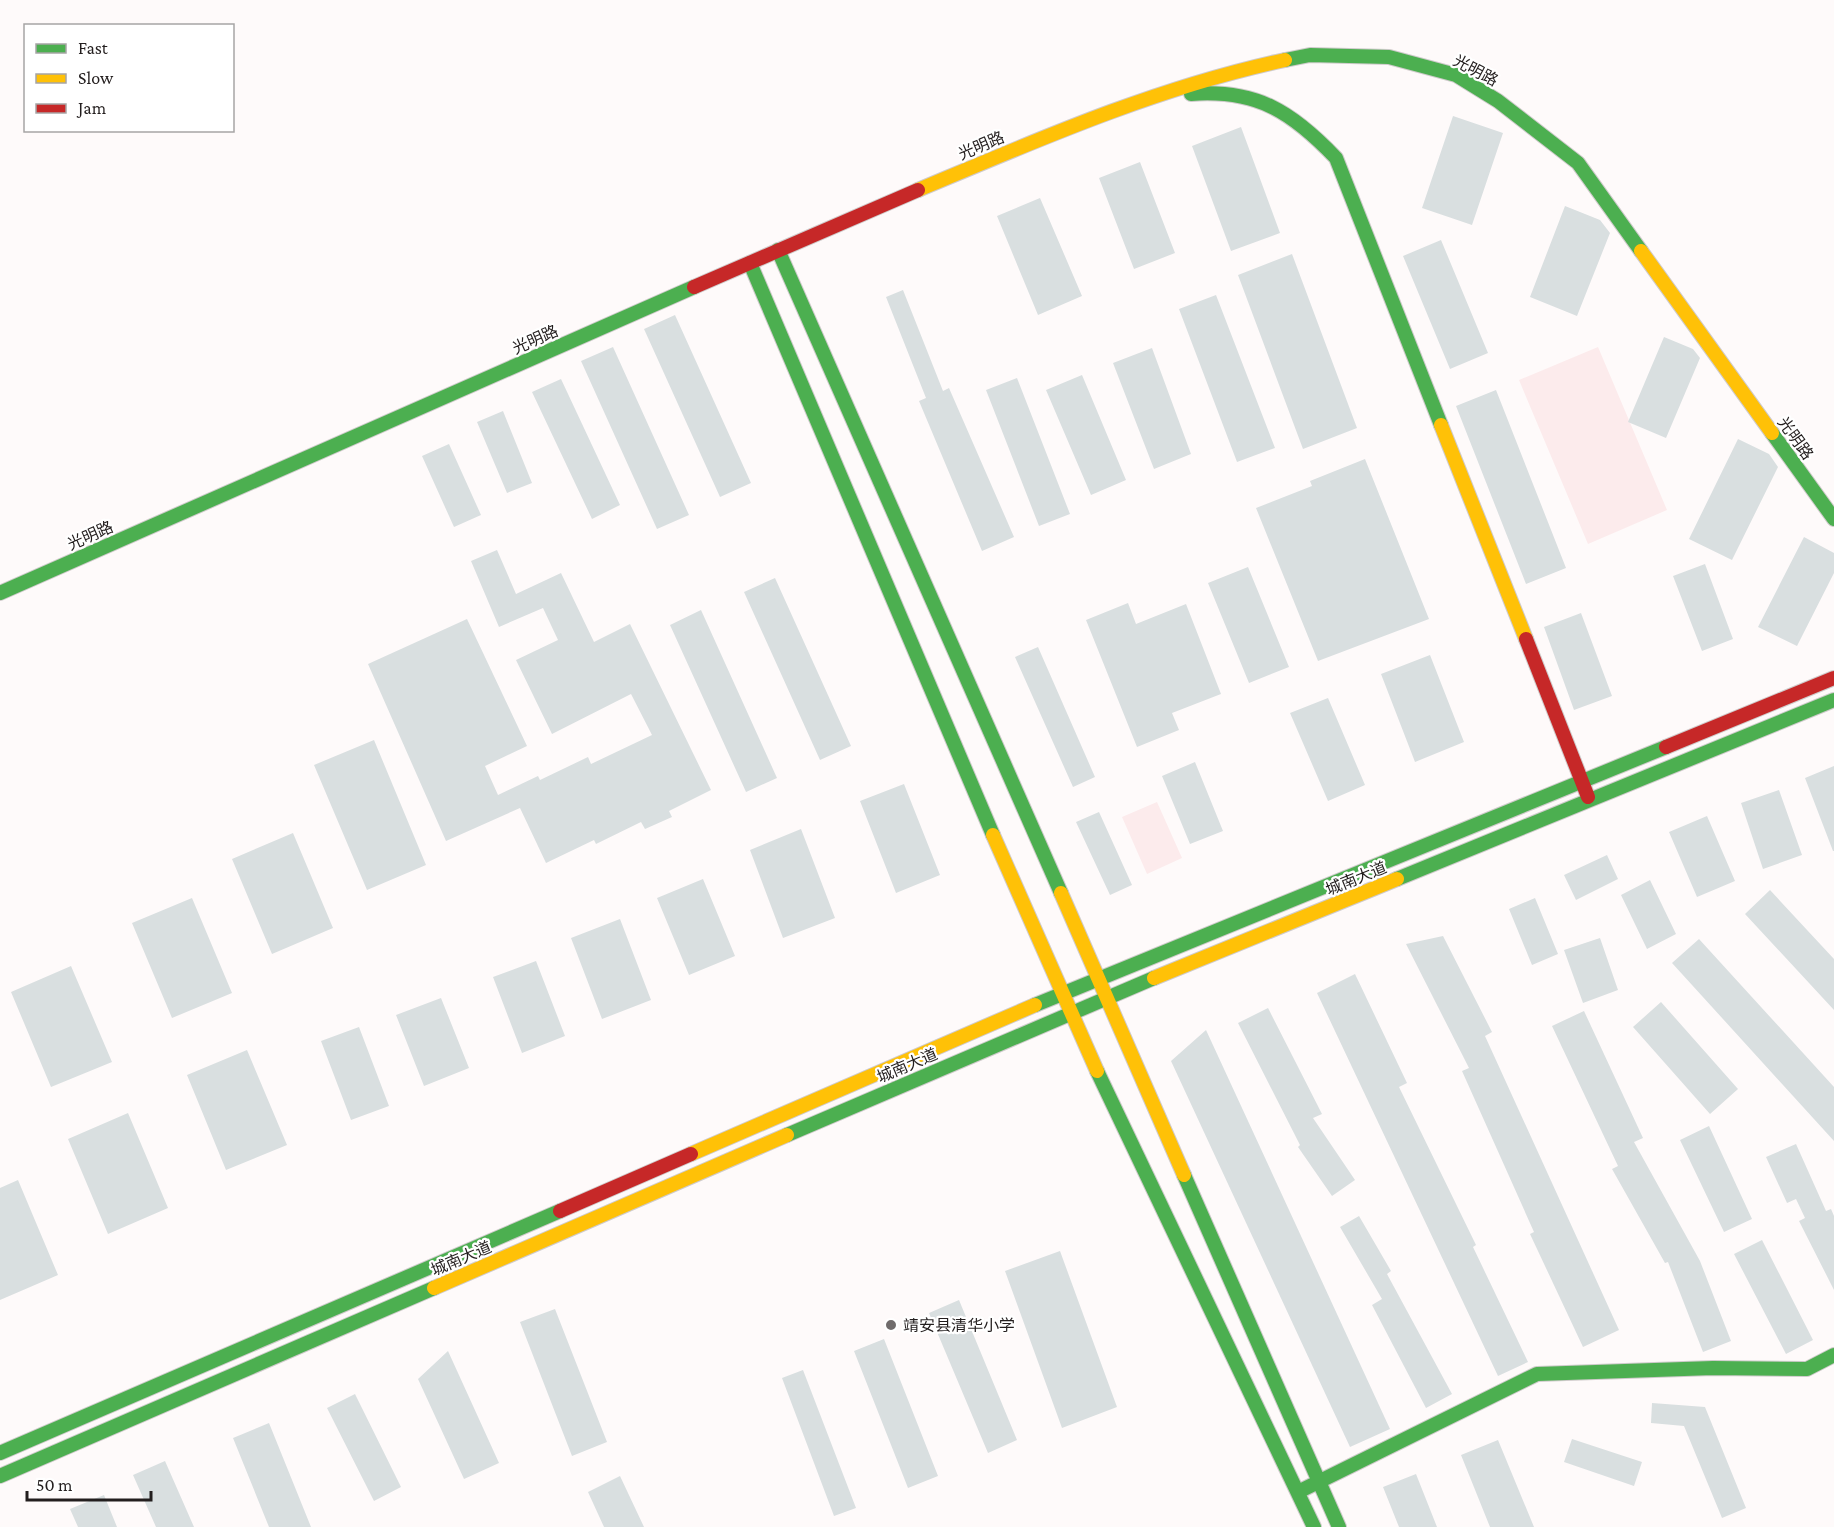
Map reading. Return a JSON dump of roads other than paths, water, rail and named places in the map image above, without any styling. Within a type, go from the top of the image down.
[{"type":"main road","name":"光明路","points":[[0,593],[778,250],[1017,148],[1120,108],[1244,69],[1310,55],[1389,57],[1456,75],[1522,118],[1578,163],[1834,519]]},
{"type":"main road","points":[[1120,108],[1201,93],[1238,95],[1277,106],[1310,129],[1336,158],[1590,800]]},
{"type":"main road","points":[[778,250],[1339,1527]]},
{"type":"main road","points":[[750,263],[1069,1013],[1314,1527]]},
{"type":"main road","name":"城南大道","points":[[0,1454],[1061,994],[1834,678]]},
{"type":"main road","name":"城南大道","points":[[0,1476],[1069,1013],[1834,700]]},
{"type":"main road","points":[[1298,1492],[1537,1374],[1713,1368],[1807,1369],[1834,1355]]},
{"type":"place","name":"靖安县清华小学","points":[[891,1325]]}]
